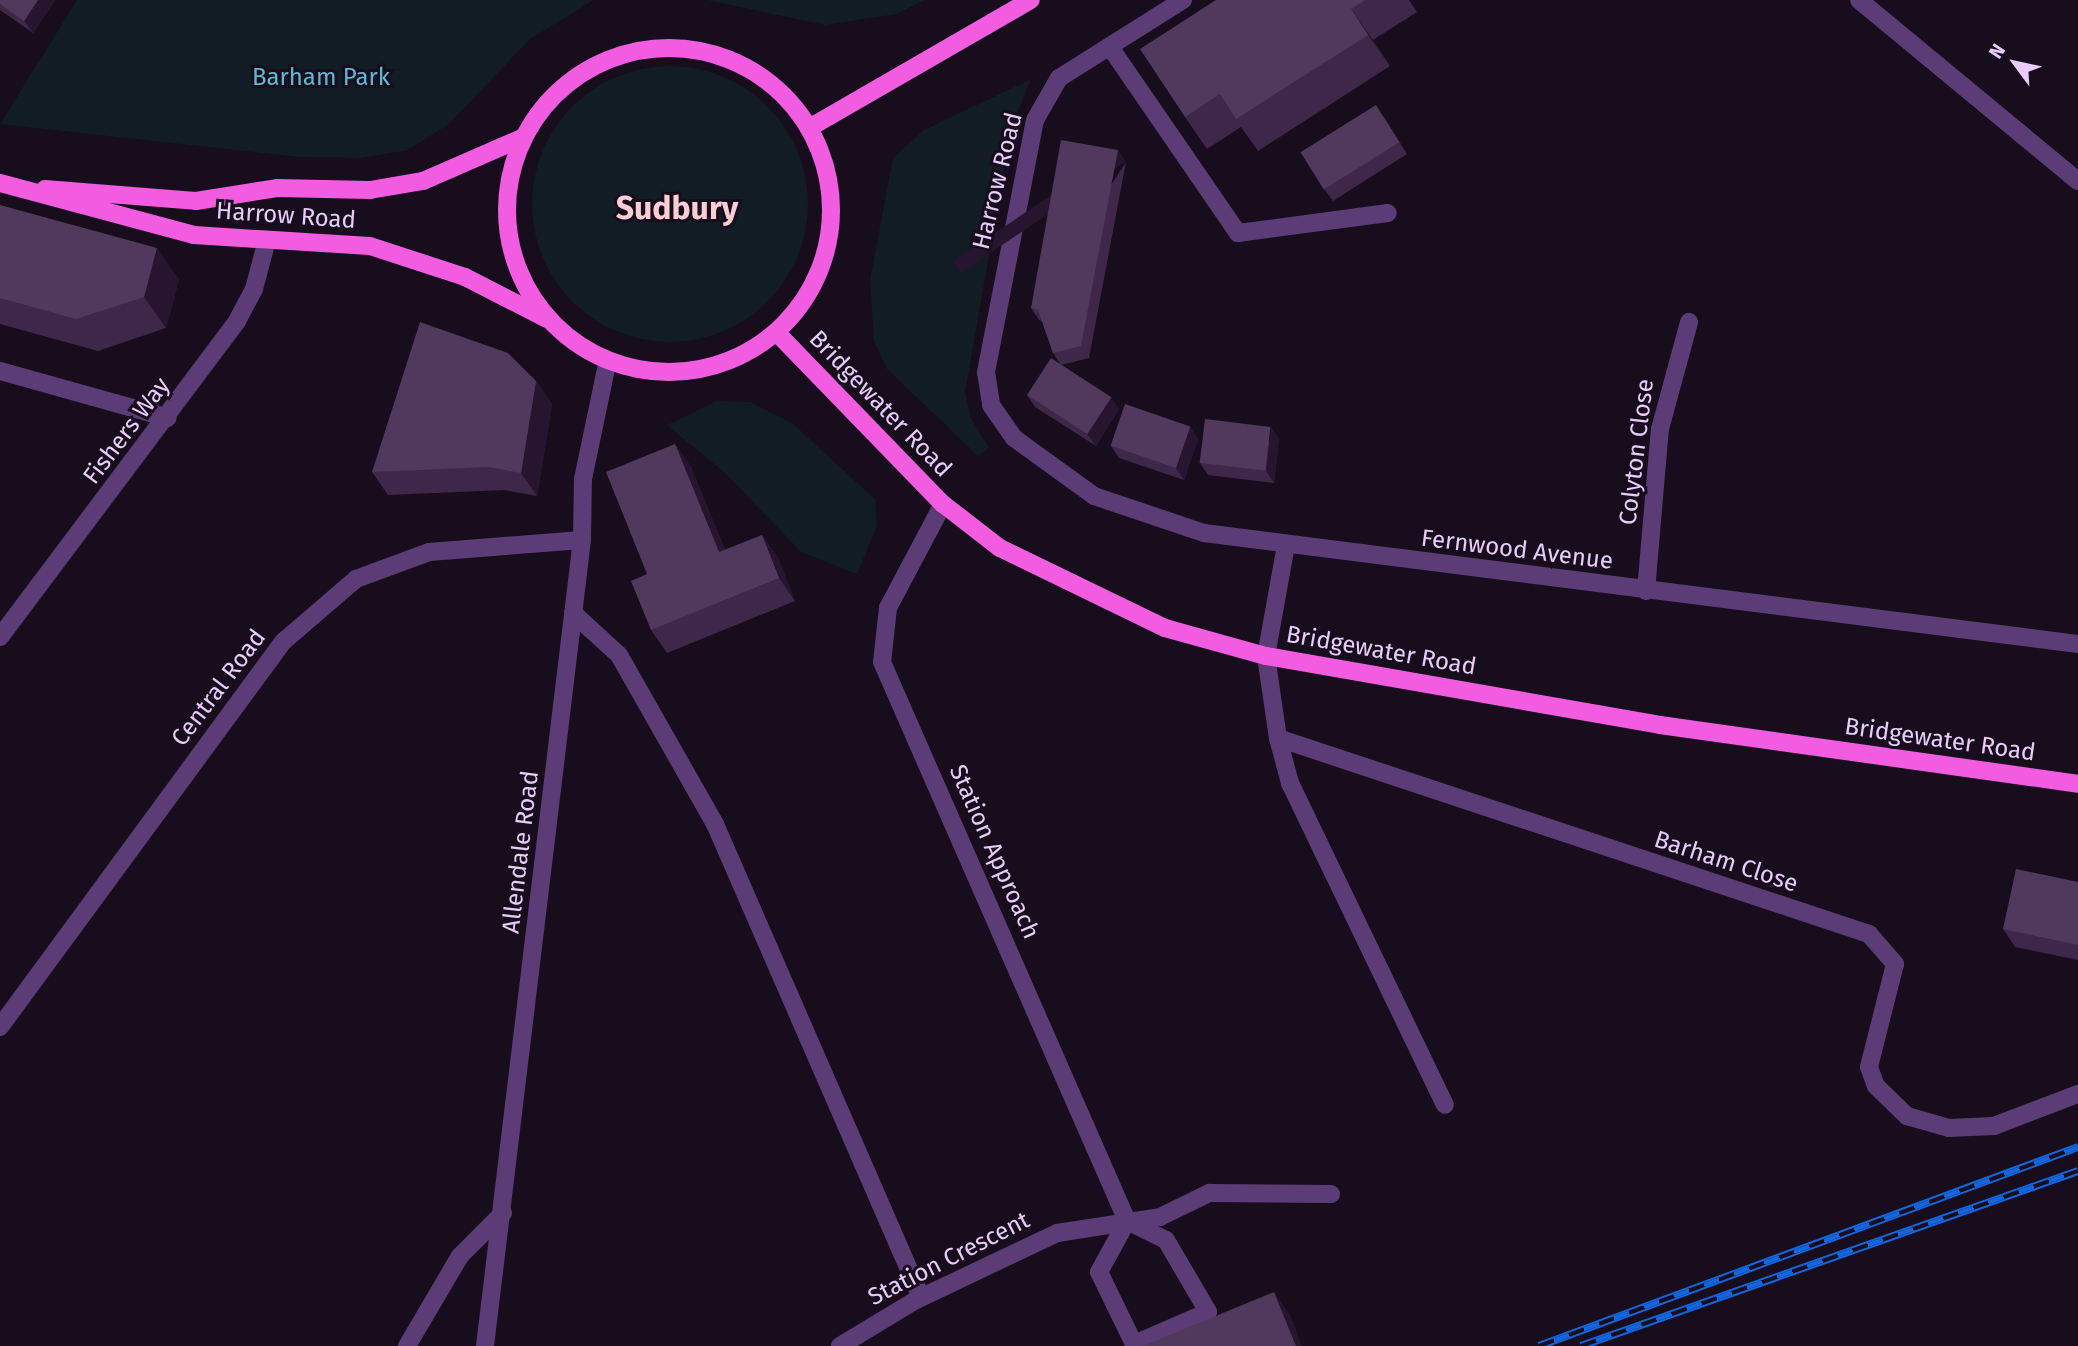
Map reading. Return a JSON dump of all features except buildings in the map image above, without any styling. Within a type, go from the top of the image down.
[{"type":"main road","points":[[810,128],[1031,0]]},
{"type":"main road","points":[[547,319],[517,262],[505,208],[522,138],[574,77],[635,51],[680,47],[746,66],[774,86],[810,128],[828,176],[826,252],[814,283],[778,334],[720,365],[660,373],[607,364]]},
{"type":"main road","name":"Harrow Road","points":[[7,185],[196,201],[277,188],[370,190],[423,181],[522,138]]},
{"type":"main road","name":"Harrow Road","points":[[7,185],[194,235],[370,246],[465,277],[547,319],[607,364]]},
{"type":"main road","name":"Bridgewater Road","points":[[778,334],[943,504],[1000,548],[1166,628],[1266,656],[1660,725],[2078,784]]},
{"type":"street","name":"Harrow Road","points":[[991,405],[986,372],[994,316],[1035,120],[1059,78],[1184,0]]},
{"type":"street","points":[[1859,0],[2078,181]]},
{"type":"street","points":[[1110,47],[1238,233],[1388,213]]},
{"type":"street","name":"Fishers Way","points":[[0,637],[168,418],[237,321],[267,240]]},
{"type":"street","name":"Colyton Close","points":[[1646,591],[1660,429],[1689,322]]},
{"type":"street","name":"Allendale Road","points":[[485,1346],[582,540],[583,479],[607,364]]},
{"type":"street","points":[[0,371],[168,418]]},
{"type":"street","name":"Fernwood Avenue","points":[[991,405],[1014,438],[1094,496],[1204,533],[2078,644]]},
{"type":"street","name":"Station Approach","points":[[943,504],[888,608],[882,662],[1127,1221]]},
{"type":"street","name":"Central Road","points":[[0,1027],[284,641],[356,579],[429,552],[582,540]]},
{"type":"street","points":[[1286,545],[1266,656],[1278,737],[1290,783],[1445,1105]]},
{"type":"street","points":[[573,612],[619,655],[715,824],[921,1297]]},
{"type":"street","name":"Barham Close","points":[[1278,737],[1869,934],[1895,964],[1869,1067],[1876,1086],[1907,1116],[1949,1128],[1994,1126],[2078,1094]]},
{"type":"street","name":"Station Crescent","points":[[840,1346],[921,1297],[1057,1233],[1160,1217],[1209,1193],[1331,1194]]},
{"type":"street","points":[[407,1346],[460,1256],[503,1213]]},
{"type":"street","points":[[1127,1221],[1166,1240],[1208,1312],[1134,1345],[1099,1272],[1127,1221]]},
{"type":"green space","name":"Barham Park","points":[[77,0],[594,0],[530,39],[449,124],[408,150],[362,158],[299,157],[0,124]]},
{"type":"green space","points":[[707,0],[924,0],[897,14],[825,25]]},
{"type":"green space","points":[[670,66],[697,69],[723,77],[747,89],[768,106],[785,127],[797,151],[805,177],[808,204],[805,231],[797,257],[785,281],[768,302],[747,319],[723,331],[697,339],[670,342],[643,339],[617,331],[593,319],[572,302],[555,281],[543,257],[535,231],[532,204],[535,177],[543,151],[555,127],[572,106],[593,89],[617,77],[643,69]]},
{"type":"green space","points":[[1031,79],[1012,126],[965,392],[971,418],[989,448],[978,456],[887,369],[874,341],[870,280],[893,158],[924,130]]},
{"type":"green space","points":[[716,401],[751,402],[792,423],[875,499],[877,526],[857,574],[801,552],[726,474],[667,425]]},
{"type":"railway","points":[[1539,1346],[2078,1147]]},
{"type":"railway","points":[[1581,1346],[2078,1171]]},
{"type":"district","name":"Sudbury","points":[[677,208]]}]
